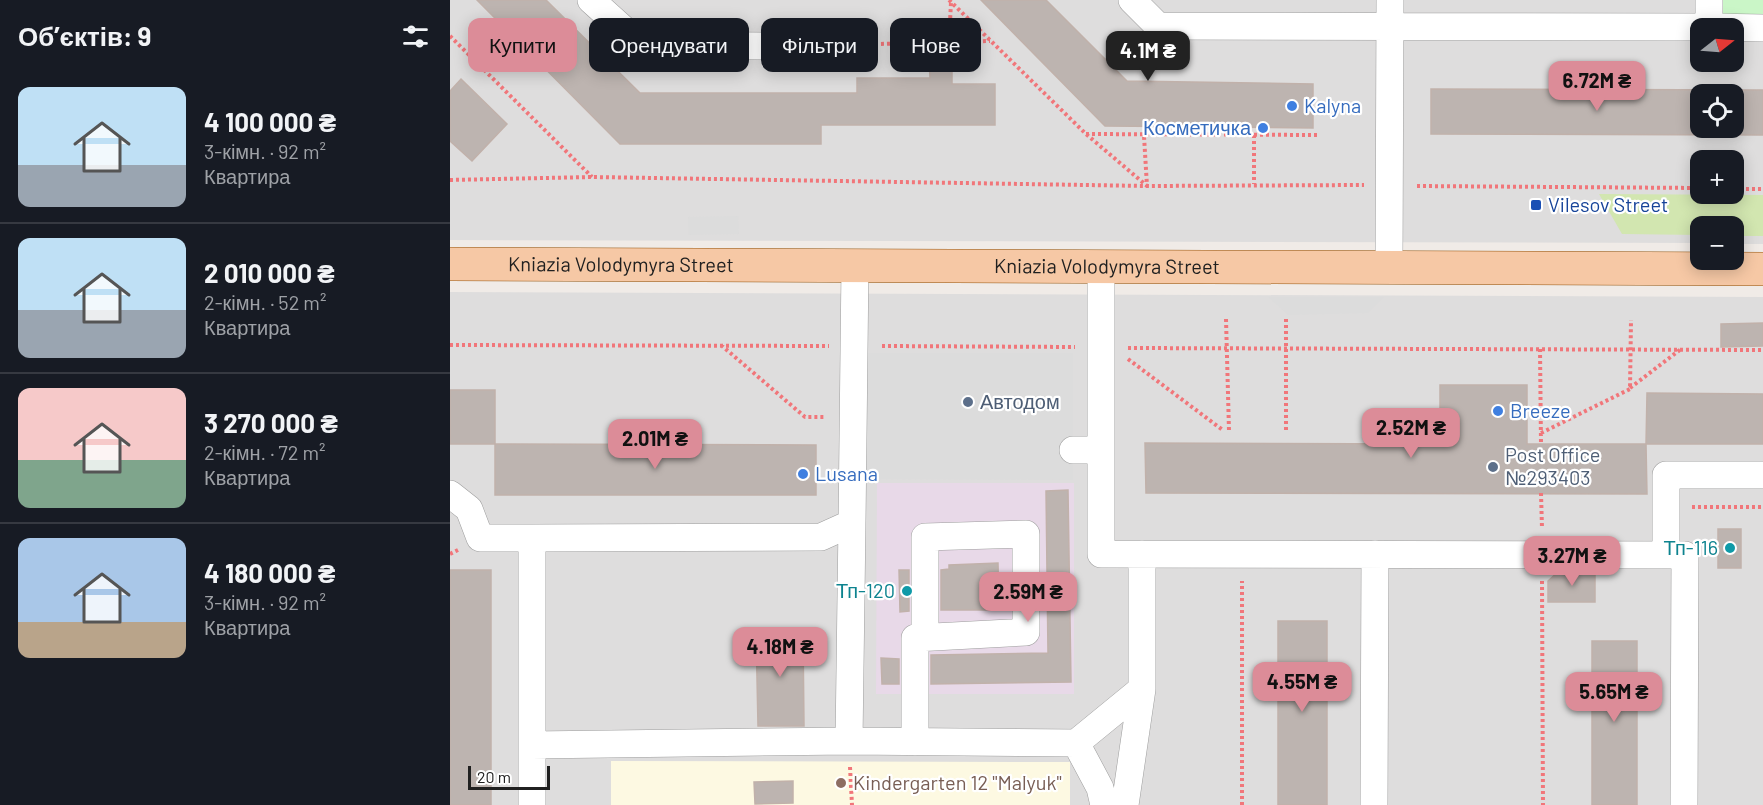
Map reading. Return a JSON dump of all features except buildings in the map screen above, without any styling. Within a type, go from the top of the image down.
[{"type":"main road","name":"Kniazia Volodymyra Street","points":[[450,264],[1763,269]]},
{"type":"lane","points":[[591,0],[640,45],[761,46]]},
{"type":"lane","points":[[1132,0],[1158,26],[1389,13],[1690,26]]},
{"type":"lane","points":[[1708,0],[1708,18]]},
{"type":"lane","points":[[1389,13],[1389,268]]},
{"type":"lane","points":[[1744,28],[1763,28]]},
{"type":"lane","points":[[849,741],[855,266]]},
{"type":"lane","points":[[1101,267],[1101,554],[1685,555],[1684,805]]},
{"type":"lane","points":[[1073,450],[1101,450]]},
{"type":"lane","points":[[1666,554],[1666,475],[1763,475]]},
{"type":"lane","points":[[450,494],[469,509],[480,538],[821,537],[852,523]]},
{"type":"lane","points":[[915,742],[915,638],[925,638],[1026,632],[1026,534],[925,537],[925,638]]},
{"type":"lane","points":[[532,538],[532,805]]},
{"type":"lane","points":[[1125,805],[1142,689],[1142,554]]},
{"type":"lane","points":[[1374,805],[1375,554]]},
{"type":"lane","points":[[532,744],[849,741],[1076,743],[1142,689]]},
{"type":"lane","points":[[1076,743],[1100,788],[1104,805]]},
{"type":"path","points":[[950,1],[1086,134],[1147,186]]},
{"type":"path","points":[[950,1],[950,18]]},
{"type":"path","points":[[450,36],[592,177]]},
{"type":"path","points":[[981,41],[991,41]]},
{"type":"path","points":[[1086,134],[1318,135]]},
{"type":"path","points":[[1254,135],[1254,184]]},
{"type":"path","points":[[1144,136],[1147,186]]},
{"type":"path","points":[[450,180],[592,177],[1147,186],[1254,184],[1690,188]]},
{"type":"path","points":[[1744,189],[1763,189]]},
{"type":"path","points":[[1122,354],[1226,431],[1226,319]]},
{"type":"path","points":[[1286,319],[1286,432]]},
{"type":"path","points":[[1630,320],[1630,388]]},
{"type":"path","points":[[721,345],[805,417],[833,417]]},
{"type":"path","points":[[1540,349],[1541,444]]},
{"type":"path","points":[[1541,433],[1630,388],[1681,349]]},
{"type":"path","points":[[1541,493],[1543,805]]},
{"type":"path","points":[[1685,507],[1763,507]]},
{"type":"path","points":[[1242,555],[1242,805]]},
{"type":"path","points":[[849,741],[852,805]]},
{"type":"shaded area","points":[[450,0],[1763,0],[1763,244],[1744,244],[1744,216],[1690,216],[1690,243],[450,240]]},
{"type":"shaded area","points":[[738,216],[739,234],[689,235],[688,217]]},
{"type":"shaded area","points":[[450,292],[1763,297],[1763,805],[450,805]]},
{"type":"shaded area","points":[[1268,297],[1384,297],[1368,313],[1288,315]]},
{"type":"shaded area","name":"Автодом","points":[[864,353],[1073,353],[1073,480],[864,479]]},
{"type":"shaded area","points":[[877,483],[1074,483],[1074,694],[876,694]]},
{"type":"shaded area","name":"Kindergarten 12 \"Malyuk\"","points":[[611,761],[1070,762],[1070,805],[611,805]]},
{"type":"green space","points":[[1721,0],[1763,0],[1763,19],[1721,18]]},
{"type":"green space","points":[[1599,194],[1690,195],[1690,204],[1744,204],[1744,195],[1763,195],[1763,236],[1744,236],[1744,216],[1690,216],[1690,235],[1622,234]]},
{"type":"place","name":"Kalyna","points":[[1292,106]]},
{"type":"place","name":"Косметичка","points":[[1263,128]]},
{"type":"place","name":"Vilesov Street","points":[[1536,205]]},
{"type":"place","name":"Автодом","points":[[968,402]]},
{"type":"place","name":"Breeze","points":[[1498,411]]},
{"type":"place","name":"Post Office №293403","points":[[1493,467]]},
{"type":"place","name":"Lusana","points":[[803,474]]},
{"type":"place","name":"Тп-116","points":[[1730,548]]},
{"type":"place","name":"Тп-120","points":[[907,591]]},
{"type":"place","name":"Kindergarten 12 \"Malyuk\"","points":[[841,783]]}]
